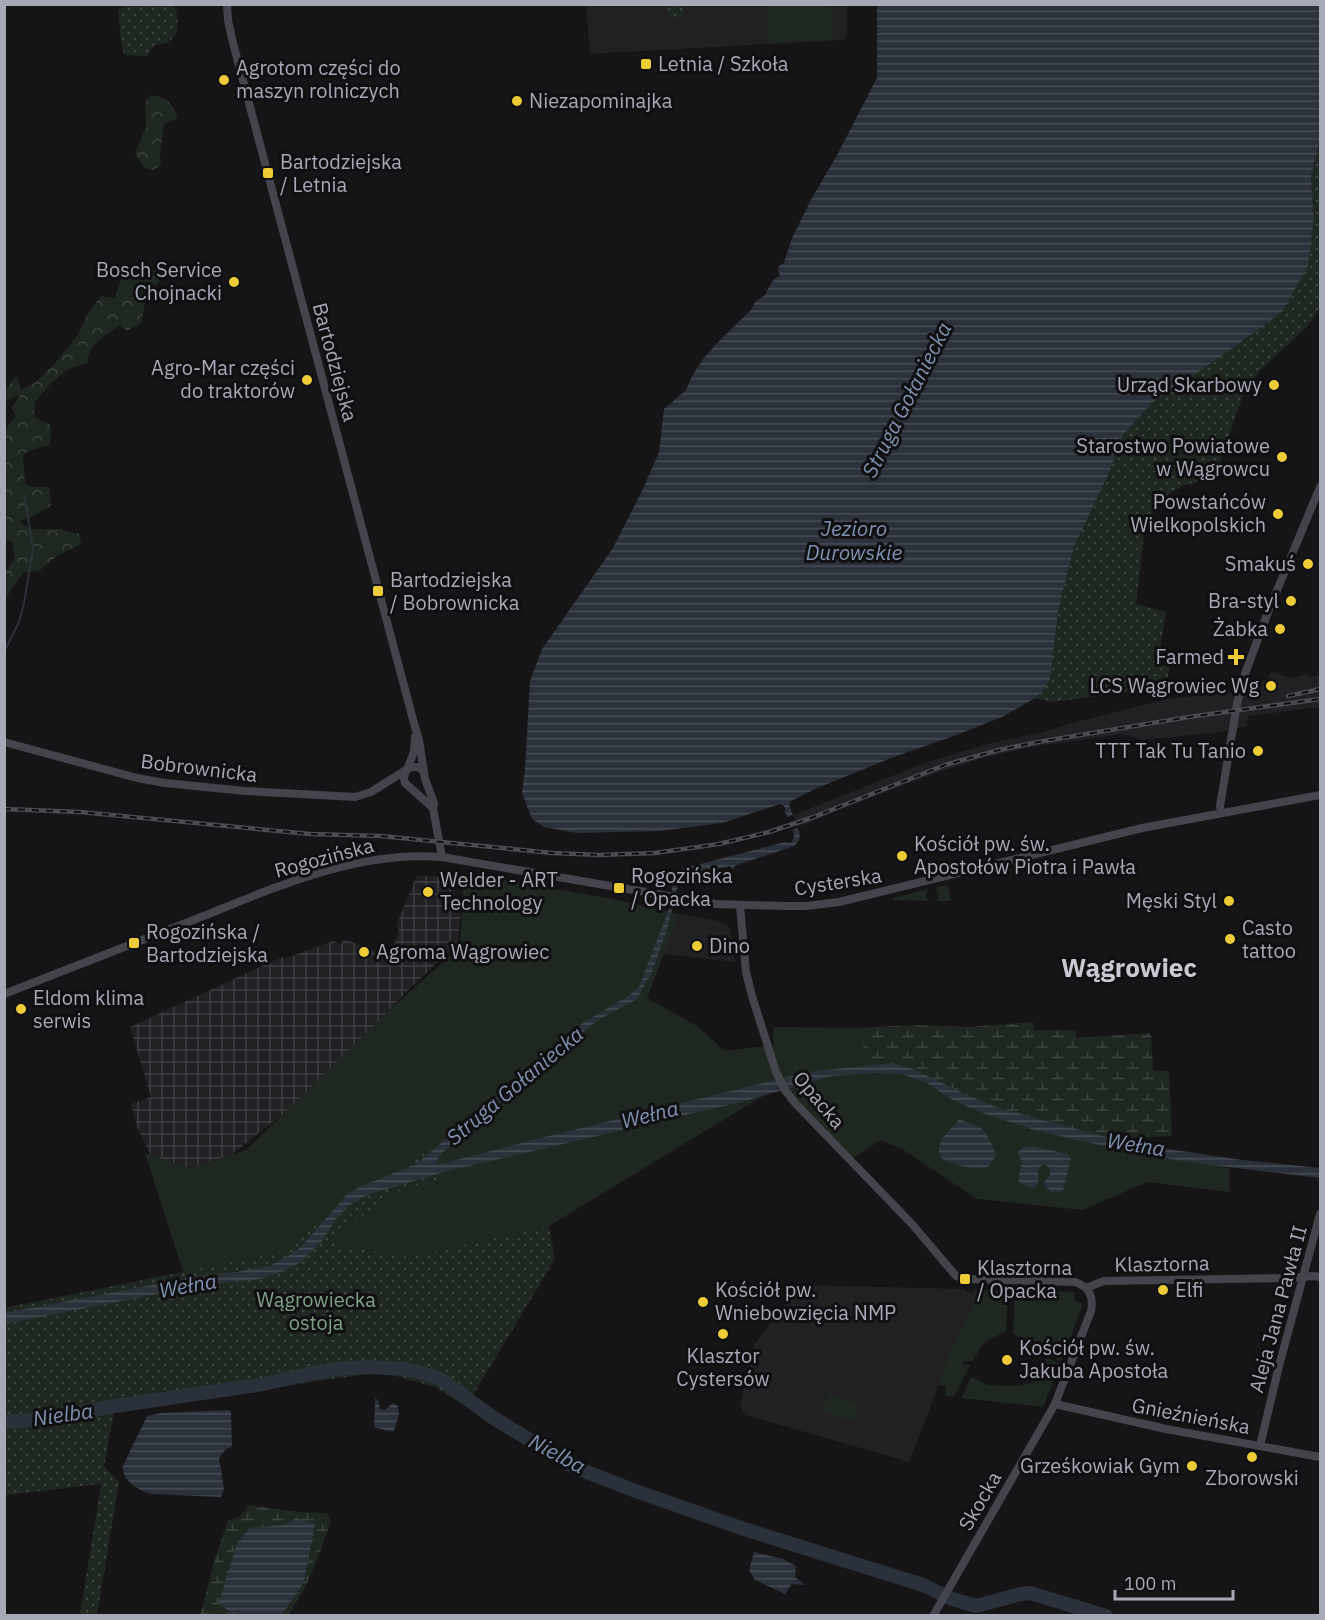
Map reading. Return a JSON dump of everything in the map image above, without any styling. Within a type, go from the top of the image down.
[{"type":"street","name":"Bartodziejska","points":[[227,4],[232,39],[419,740],[424,775],[433,796],[442,857]]},
{"type":"street","points":[[1221,813],[1220,806],[1241,685],[1268,612],[1320,487]]},
{"type":"street","name":"Bartodziejska","points":[[407,769],[416,745],[414,728]]},
{"type":"street","name":"Bobrownicka","points":[[4,742],[137,778],[182,786],[347,798],[367,794],[407,769]]},
{"type":"street","points":[[391,780],[408,785],[418,787],[422,786],[424,775],[418,767],[407,769],[404,775],[408,785],[433,808]]},
{"type":"street","name":"Cysterska","points":[[740,906],[822,904],[859,898],[1142,828],[1320,795]]},
{"type":"street","name":"Rogozińska","points":[[4,994],[274,888],[344,866],[387,858],[442,857],[682,899],[740,906]]},
{"type":"street","name":"Opacka","points":[[740,906],[746,972],[780,1081],[790,1097],[912,1224],[954,1274]]},
{"type":"street","name":"Aleja Jana Pawła II","points":[[1260,1446],[1320,1214]]},
{"type":"street","name":"Klasztorna","points":[[954,1274],[965,1279],[1072,1282],[1086,1288],[1104,1281],[1303,1277]]},
{"type":"street","points":[[1303,1277],[1320,1277]]},
{"type":"street","name":"Skocka","points":[[936,1611],[1055,1404],[1091,1311],[1091,1295],[1086,1288]]},
{"type":"street","name":"Gnieźnieńska","points":[[1055,1404],[1320,1457]]},
{"type":"shaded area","points":[[586,5],[847,5],[847,36],[843,40],[590,54]]},
{"type":"shaded area","points":[[1271,672],[1294,678],[1308,673],[1309,677],[1320,676],[1320,707],[1248,716],[1247,726],[1222,732],[1143,740],[1122,734],[1025,748],[936,773],[806,824],[798,826],[794,815],[922,764],[987,744],[1044,732],[1167,699],[1228,692],[1248,694],[1254,681],[1267,680]]},
{"type":"shaded area","points":[[417,875],[456,878],[454,902],[461,913],[457,944],[405,993],[339,1065],[307,1095],[231,1155],[183,1169],[151,1155],[137,1127],[131,1104],[151,1097],[130,1027],[282,957],[284,959],[333,941],[341,944],[344,939],[389,956],[399,931],[396,926]]},
{"type":"shaded area","points":[[679,914],[719,921],[730,928],[735,962],[663,954]]},
{"type":"shaded area","points":[[800,1285],[965,1289],[965,1292],[974,1292],[974,1301],[953,1343],[909,1462],[745,1415],[740,1406],[754,1345]]},
{"type":"green space","points":[[770,4],[831,5],[832,39],[769,43],[767,7]]},
{"type":"green space","points":[[127,5],[174,5],[178,22],[176,33],[169,41],[153,46],[148,56],[124,55],[118,10]]},
{"type":"green space","points":[[668,5],[682,5],[683,17],[669,18]]},
{"type":"green space","points":[[150,95],[168,101],[178,118],[164,124],[161,164],[154,170],[144,168],[135,153],[146,127],[145,103]]},
{"type":"green space","points":[[1320,139],[1320,308],[1306,328],[1259,371],[1242,398],[1214,479],[1184,485],[1162,498],[1145,526],[1136,604],[1166,612],[1157,664],[1170,666],[1167,681],[1126,692],[1053,702],[1035,698],[1051,669],[1058,611],[1074,547],[1108,475],[1123,435],[1152,403],[1282,312],[1314,218],[1311,177]]},
{"type":"green space","points":[[166,269],[159,282],[147,294],[141,323],[127,331],[120,325],[103,337],[91,351],[88,363],[68,369],[50,384],[35,402],[34,417],[51,425],[50,445],[28,451],[23,456],[25,483],[31,487],[49,487],[51,506],[28,519],[21,520],[20,523],[32,529],[58,529],[79,534],[81,544],[57,556],[40,570],[23,573],[5,599],[5,573],[15,558],[12,541],[5,540],[5,430],[16,416],[11,407],[20,397],[16,396],[5,402],[5,390],[17,376],[21,390],[36,382],[77,336],[87,315],[101,296],[115,298],[122,277],[135,270]]},
{"type":"green space","points":[[464,873],[618,900],[679,914],[647,998],[697,1026],[725,1051],[774,1045],[773,1027],[860,1028],[869,1068],[897,1068],[1094,1139],[1229,1168],[1230,1192],[1147,1182],[1083,1210],[977,1199],[902,1149],[881,1140],[850,1160],[790,1097],[786,1082],[549,1226],[409,1257],[339,1245],[333,1240],[393,1193],[438,1179],[363,1192],[277,1253],[183,1272],[145,1153],[190,1168],[246,1150],[394,1006],[460,947]]},
{"type":"green space","points":[[946,885],[951,900],[937,901],[939,894],[935,888]]},
{"type":"green space","points":[[928,889],[926,897],[930,901],[893,900],[893,898]]},
{"type":"green space","points":[[1033,1022],[1034,1030],[1076,1030],[1076,1038],[1151,1033],[1153,1070],[1169,1071],[1172,1136],[1094,1139],[997,1112],[912,1072],[868,1068],[860,1028],[912,1025],[969,1027]]},
{"type":"green space","name":"Wągrowiecka ostoja","points":[[430,1149],[440,1161],[438,1179],[393,1193],[333,1241],[339,1245],[409,1257],[549,1226],[555,1259],[466,1407],[435,1387],[381,1372],[114,1411],[104,1466],[119,1482],[97,1615],[80,1615],[101,1484],[5,1495],[4,1308],[277,1253],[363,1192]]},
{"type":"green space","points":[[974,1289],[1008,1290],[1006,1331],[984,1343],[972,1361],[964,1361],[962,1364],[970,1365],[954,1397],[945,1396],[946,1386],[939,1385],[953,1343],[974,1301]]},
{"type":"green space","points":[[1015,1290],[1074,1292],[1075,1300],[1083,1304],[1061,1362],[1013,1333]]},
{"type":"green space","points":[[1046,1357],[1060,1364],[1043,1407],[961,1398],[971,1377],[988,1385],[1016,1386],[1030,1383],[1040,1376]]},
{"type":"green space","points":[[828,1394],[859,1404],[854,1421],[823,1412]]},
{"type":"green space","points":[[248,1505],[327,1513],[331,1521],[313,1570],[288,1615],[200,1616],[214,1561],[228,1521],[240,1516]]},
{"type":"water","name":"Jezioro Durowskie","points":[[877,5],[1320,5],[1320,139],[1311,177],[1314,218],[1308,266],[1282,312],[1152,403],[1123,435],[1108,475],[1074,547],[1058,611],[1050,679],[1035,698],[1002,717],[815,789],[791,801],[789,805],[793,815],[788,817],[784,806],[780,804],[722,823],[659,831],[577,833],[544,827],[532,819],[522,793],[530,681],[542,649],[613,548],[643,489],[659,452],[664,409],[686,390],[703,359],[751,310],[755,302],[765,295],[774,279],[780,276],[779,266],[784,263],[792,238],[877,78]]},
{"type":"water","points":[[797,828],[800,837],[794,846],[734,866],[735,868],[732,869],[730,866],[682,877],[667,930],[651,974],[637,999],[600,1019],[546,1060],[481,1121],[442,1153],[436,1164],[807,1072],[893,1063],[913,1069],[999,1108],[1102,1136],[1148,1146],[1242,1160],[1320,1168],[1320,1178],[1139,1154],[1034,1130],[980,1112],[953,1100],[927,1083],[901,1074],[873,1073],[832,1076],[745,1101],[444,1172],[367,1195],[348,1206],[335,1220],[323,1240],[301,1262],[261,1279],[207,1284],[5,1324],[5,1313],[205,1275],[270,1266],[288,1256],[301,1247],[347,1194],[415,1165],[575,1028],[639,987],[669,909],[677,870],[792,842],[793,830]]},
{"type":"water","points":[[960,1118],[978,1126],[988,1137],[996,1156],[988,1167],[964,1167],[941,1158],[939,1146],[941,1141]]},
{"type":"water","points":[[1032,1146],[1067,1154],[1071,1159],[1063,1191],[1053,1193],[1044,1185],[1050,1175],[1050,1169],[1045,1164],[1037,1171],[1039,1176],[1037,1186],[1033,1188],[1021,1184],[1018,1180],[1022,1162],[1017,1153],[1025,1147]]},
{"type":"water","points":[[375,1399],[378,1400],[380,1409],[385,1410],[393,1403],[398,1406],[399,1414],[394,1431],[374,1427]]},
{"type":"water","points":[[229,1410],[231,1412],[232,1446],[225,1450],[219,1458],[224,1488],[221,1497],[151,1494],[136,1487],[125,1476],[123,1466],[147,1416],[161,1413]]},
{"type":"water","points":[[296,1518],[315,1524],[304,1582],[281,1616],[247,1616],[224,1608],[219,1602],[237,1543],[250,1528],[284,1525]]},
{"type":"water","points":[[754,1552],[783,1559],[796,1566],[795,1577],[805,1585],[792,1584],[785,1594],[755,1580],[749,1570]]},
{"type":"waterway","points":[[4,652],[19,622],[33,549],[24,494]]},
{"type":"waterway","name":"Nielba","points":[[4,1422],[46,1419],[115,1406],[258,1385],[337,1369],[367,1367],[405,1369],[442,1380],[492,1417],[574,1467],[633,1490],[744,1529],[923,1585],[952,1599],[976,1606],[1030,1593],[1106,1616]]},
{"type":"railway","points":[[1288,696],[1320,689]]},
{"type":"railway","points":[[4,809],[80,812],[310,834],[381,836],[552,853],[600,855],[655,853],[719,844],[769,832],[811,818],[945,765],[999,750],[1189,717],[1320,699]]},
{"type":"place","name":"Letnia / Szkoła","points":[[646,64]]},
{"type":"place","name":"Agrotom części do maszyn rolniczych","points":[[224,80]]},
{"type":"place","name":"Niezapominajka","points":[[517,101]]},
{"type":"place","name":"Bartodziejska / Letnia","points":[[268,173]]},
{"type":"place","name":"Bosch Service Chojnacki","points":[[234,282]]},
{"type":"place","name":"Agro-Mar części do traktorów","points":[[307,380]]},
{"type":"place","name":"Urząd Skarbowy","points":[[1274,385]]},
{"type":"place","name":"Starostwo Powiatowe w Wągrowcu","points":[[1282,457]]},
{"type":"place","name":"Powstańców Wielkopolskich","points":[[1278,514]]},
{"type":"place","name":"Smakuś","points":[[1308,564]]},
{"type":"place","name":"Bartodziejska / Bobrownicka","points":[[378,591]]},
{"type":"place","name":"Bra-styl","points":[[1291,601]]},
{"type":"place","name":"Żabka","points":[[1280,629]]},
{"type":"place","name":"Farmed","points":[[1236,657]]},
{"type":"place","name":"LCS Wągrowiec Wg","points":[[1271,686]]},
{"type":"place","name":"TTT Tak Tu Tanio","points":[[1258,751]]},
{"type":"place","name":"Kościół pw. św. Apostołów Piotra i Pawła","points":[[902,856]]},
{"type":"place","name":"Rogozińska / Opacka","points":[[619,888]]},
{"type":"place","name":"Welder - ART Technology","points":[[428,892]]},
{"type":"place","name":"Męski Styl","points":[[1229,901]]},
{"type":"place","name":"Casto tattoo","points":[[1230,939]]},
{"type":"place","name":"Rogozińska / Bartodziejska","points":[[134,943]]},
{"type":"place","name":"Dino","points":[[697,946]]},
{"type":"place","name":"Agroma Wągrowiec","points":[[364,952]]},
{"type":"place","name":"Eldom klima serwis","points":[[21,1009]]},
{"type":"place","name":"Klasztorna / Opacka","points":[[965,1279]]},
{"type":"place","name":"Elfi","points":[[1163,1290]]},
{"type":"place","name":"Kościół pw. Wniebowzięcia NMP","points":[[703,1302]]},
{"type":"place","name":"Klasztor Cystersów","points":[[723,1334]]},
{"type":"place","name":"Kościół pw. św. Jakuba Apostoła","points":[[1007,1360]]},
{"type":"place","name":"Zborowski","points":[[1252,1457]]},
{"type":"place","name":"Grześkowiak Gym","points":[[1192,1466]]},
{"type":"district","name":"Wągrowiec","points":[[1129,968]]},
{"type":"water label","name":"Struga Gołaniecka","points":[[907,400]]},
{"type":"water label","name":"Struga Gołaniecka","points":[[515,1086]]},
{"type":"water label","name":"Wełna","points":[[650,1115]]},
{"type":"water label","name":"Wełna","points":[[1136,1145]]},
{"type":"water label","name":"Wełna","points":[[188,1286]]}]
